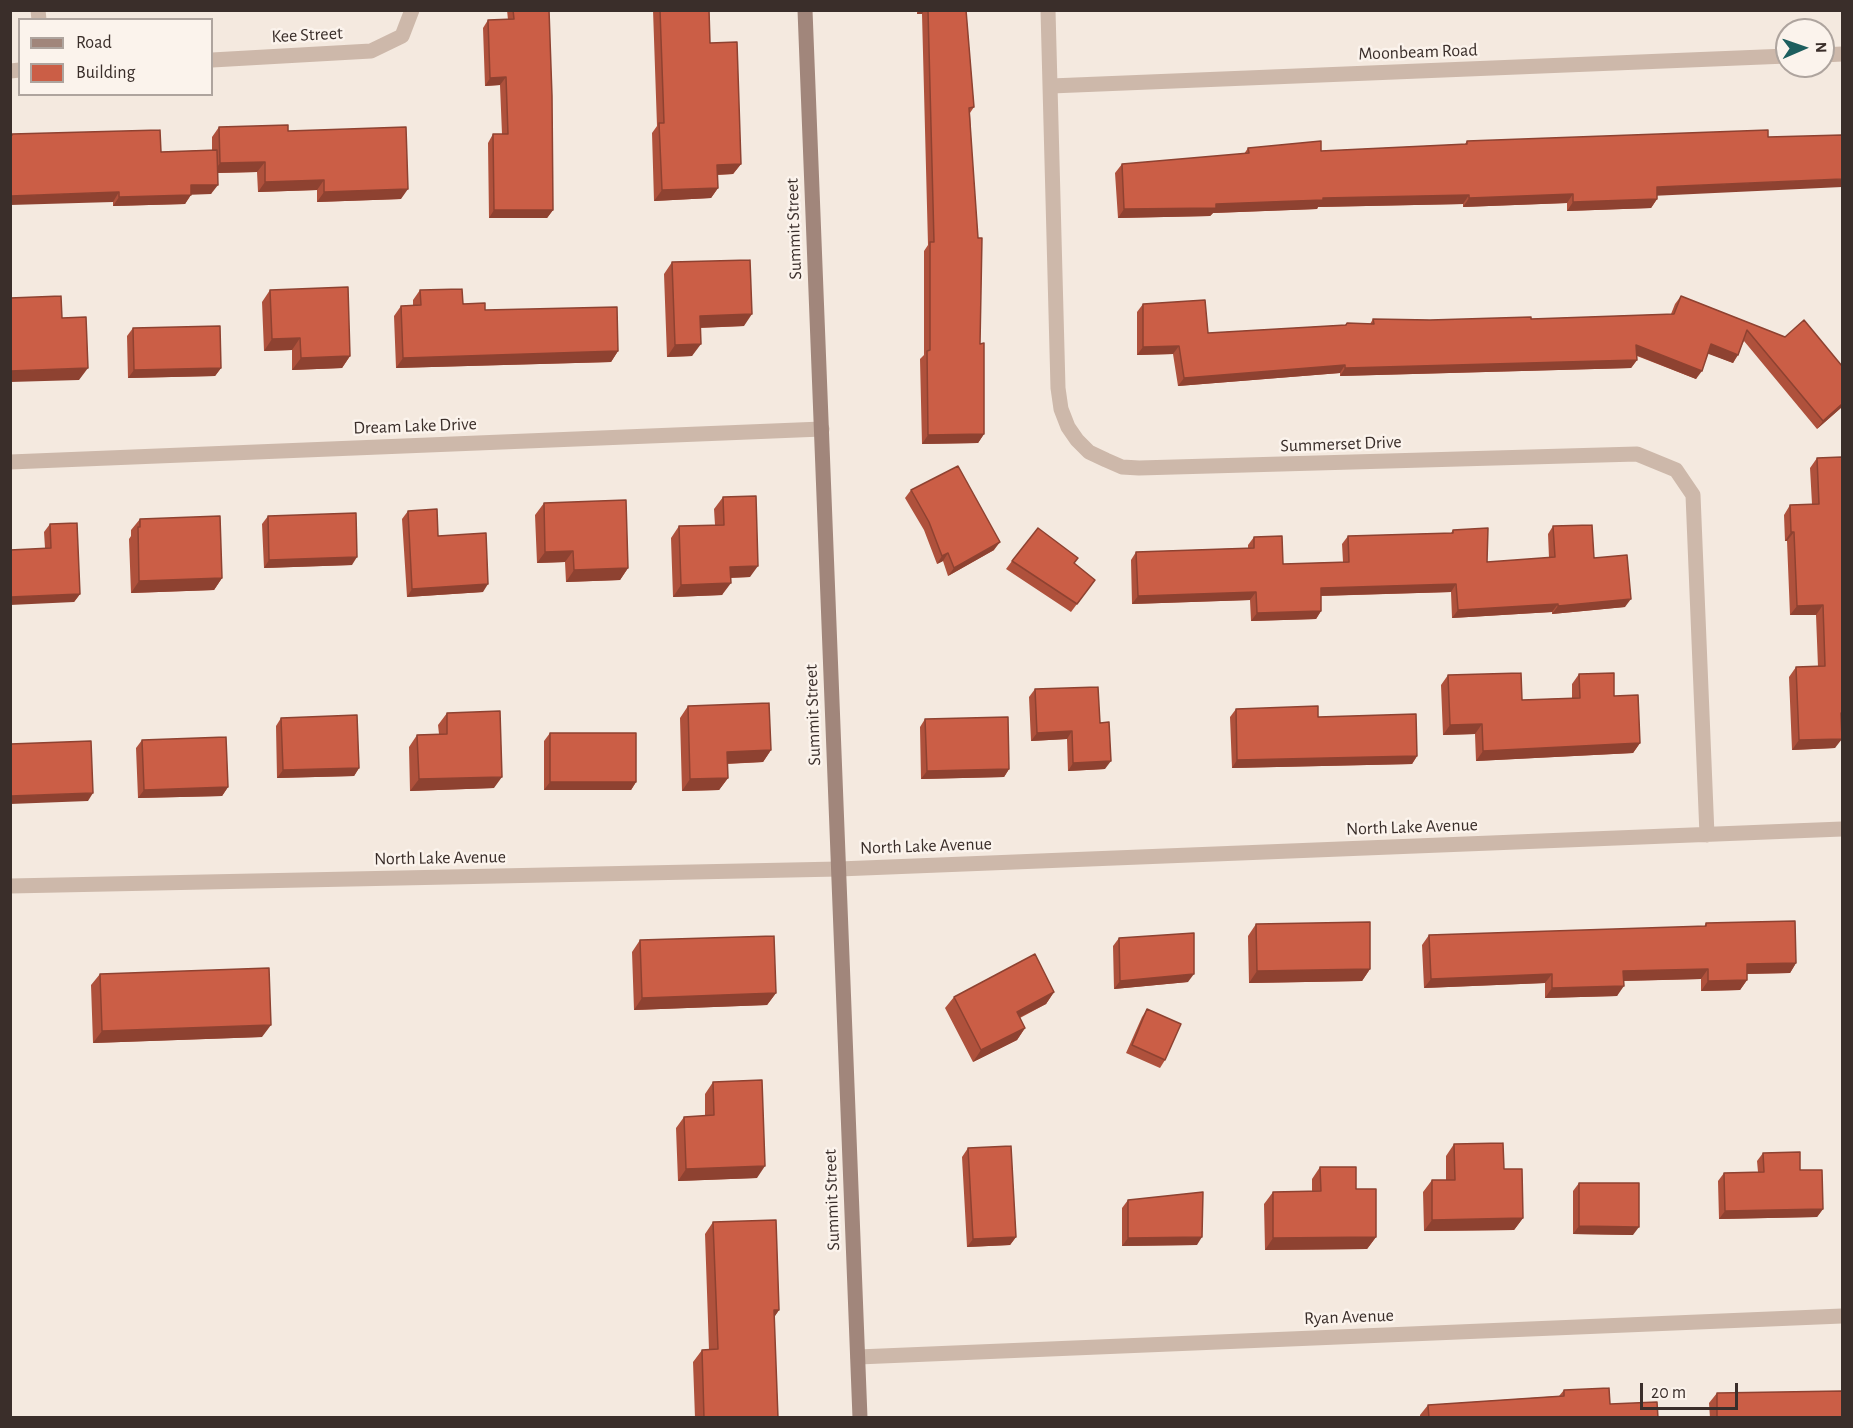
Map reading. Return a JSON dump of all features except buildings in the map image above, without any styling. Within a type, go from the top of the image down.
[{"type":"street","name":"Kee Street","points":[[213,60],[371,51],[402,36],[412,10]]},
{"type":"street","name":"Summit Street","points":[[805,10],[860,1418]]},
{"type":"street","name":"Summerset Drive","points":[[1048,10],[1058,388],[1061,409],[1068,427],[1089,452],[1122,467],[1159,469],[1637,454],[1676,470],[1693,495],[1707,835]]},
{"type":"street","name":"Moonbeam Road","points":[[1051,86],[1775,56]]},
{"type":"street","name":"Dream Lake Drive","points":[[10,462],[822,429]]},
{"type":"street","name":"North Lake Avenue","points":[[10,886],[839,869],[1842,829]]},
{"type":"street","name":"Ryan Avenue","points":[[858,1357],[1842,1316]]}]
